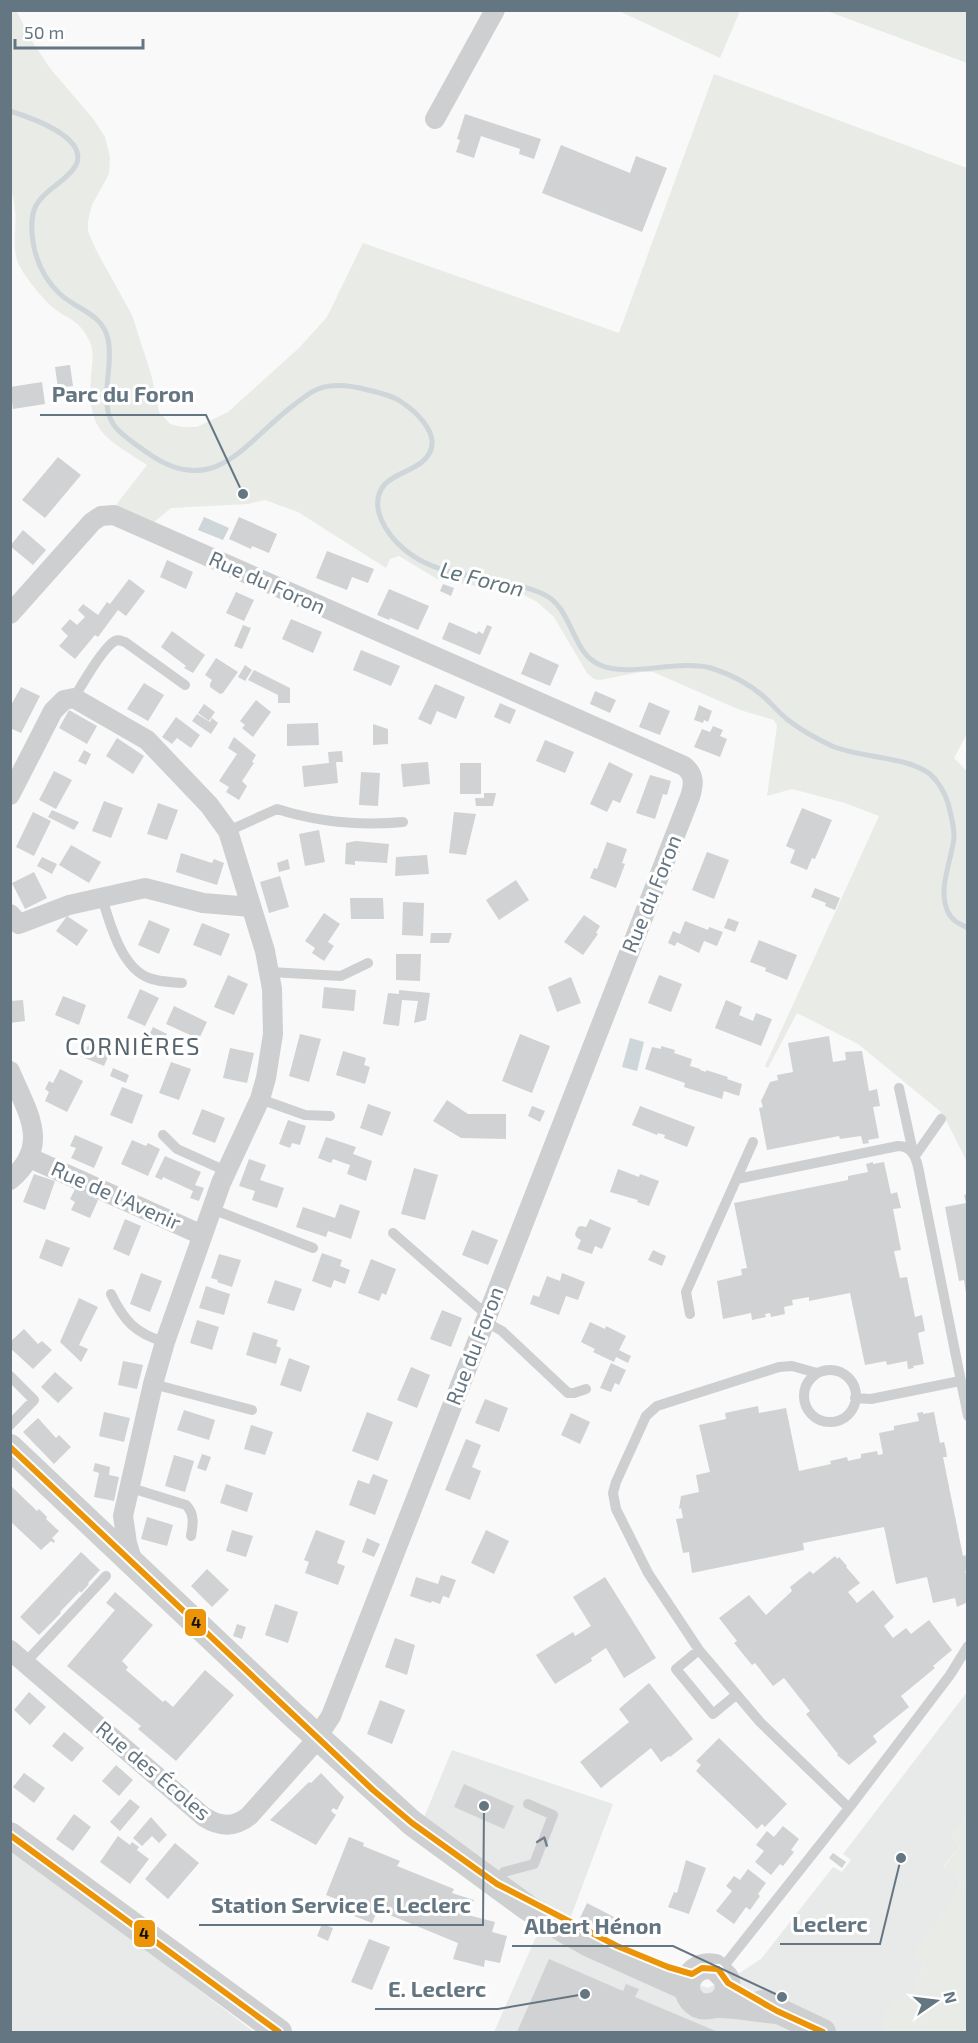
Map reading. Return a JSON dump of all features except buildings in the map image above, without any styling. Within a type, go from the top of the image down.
[{"type":"street","points":[[435,119],[495,10]]},
{"type":"street","name":"Rue du Foron","points":[[10,614],[92,522],[101,516],[114,515],[684,766],[693,780],[690,797],[331,1716],[318,1737]]},
{"type":"street","points":[[10,795],[53,711],[64,700],[74,698]]},
{"type":"street","name":"Rue de l'Avenir","points":[[74,698],[147,740],[209,805],[228,831],[270,972],[273,1008],[273,1034],[260,1099],[226,1171],[165,1341],[153,1384],[123,1516],[133,1563]]},
{"type":"street","points":[[13,923],[69,905],[145,888],[203,903],[251,907]]},
{"type":"street","name":"Rue de l'Avenir","points":[[10,1071],[33,1128],[34,1136],[30,1158],[10,1180]]},
{"type":"street","name":"Rue de l'Avenir","points":[[30,1158],[202,1235]]},
{"type":"street","points":[[10,1448],[403,1816],[500,1878],[626,1950],[668,1967],[690,1981]]},
{"type":"street","points":[[96,1528],[115,1523],[123,1516]]},
{"type":"street","name":"Rue des Écoles","points":[[18,1657],[204,1817],[217,1824],[234,1824],[249,1816],[318,1737]]},
{"type":"street","points":[[10,1834],[279,2032]]},
{"type":"street","points":[[722,1986],[709,2007],[698,2005],[691,1998],[690,1981],[700,1968],[712,1966],[722,1986],[823,2032]]},
{"type":"lane","points":[[74,698],[99,659],[114,642],[120,640],[185,685]]},
{"type":"lane","points":[[228,831],[278,809],[307,818],[374,824],[403,822]]},
{"type":"lane","points":[[102,898],[111,929],[131,965],[140,974],[151,979],[182,983]]},
{"type":"lane","points":[[270,972],[341,976],[368,963]]},
{"type":"lane","points":[[899,1088],[968,1416]]},
{"type":"lane","points":[[260,1099],[305,1115],[330,1116]]},
{"type":"lane","points":[[914,1154],[941,1119]]},
{"type":"lane","points":[[163,1134],[177,1149],[226,1171]]},
{"type":"lane","points":[[690,1314],[686,1292],[753,1142]]},
{"type":"lane","points":[[737,1179],[898,1146],[906,1147],[914,1154]]},
{"type":"lane","name":"Rue de l'Avenir","points":[[212,1209],[313,1248]]},
{"type":"lane","points":[[393,1233],[568,1392],[574,1393],[585,1389]]},
{"type":"lane","points":[[111,1294],[120,1314],[138,1331],[148,1337],[165,1341]]},
{"type":"lane","points":[[817,1373],[808,1381],[804,1399],[808,1411],[818,1419],[830,1422],[842,1418],[851,1410],[855,1398],[854,1387],[844,1374],[834,1370],[817,1373],[792,1366],[779,1367],[657,1406],[646,1416],[612,1493],[616,1509],[638,1554],[658,1590],[699,1650],[771,1734],[849,1808]]},
{"type":"lane","points":[[10,1376],[34,1400],[10,1425]]},
{"type":"lane","points":[[855,1398],[871,1399],[960,1381]]},
{"type":"lane","points":[[153,1384],[252,1410]]},
{"type":"lane","points":[[128,1488],[186,1506],[191,1510],[193,1520],[191,1536]]},
{"type":"lane","points":[[18,1657],[106,1576]]},
{"type":"lane","points":[[722,1986],[849,1808],[950,1675],[968,1646]]},
{"type":"lane","points":[[699,1650],[676,1669],[713,1714],[736,1695]]},
{"type":"lane","points":[[500,1878],[534,1864],[553,1815],[528,1804]]},
{"type":"shaded area","points":[[16,10],[49,67],[94,120],[105,137],[110,157],[109,174],[92,205],[88,231],[132,315],[151,374],[159,412],[170,424],[182,427],[197,427],[228,412],[299,348],[327,317],[363,243],[619,333],[714,74],[967,168],[968,732],[954,758],[968,772],[967,1162],[946,1120],[939,1115],[941,1112],[858,1044],[797,1013],[768,1068],[765,1066],[879,816],[845,803],[792,789],[767,796],[777,726],[774,720],[740,710],[653,672],[594,679],[587,673],[554,617],[537,602],[524,595],[437,579],[399,556],[390,559],[386,568],[298,512],[265,500],[248,504],[171,508],[154,522],[116,505],[147,465],[101,431],[92,410],[90,395],[93,353],[91,344],[81,327],[56,310],[36,290],[17,260],[15,207],[11,188],[10,11]]},
{"type":"shaded area","points":[[619,11],[740,11],[720,58]]},
{"type":"shaded area","points":[[827,11],[967,11],[967,63]]},
{"type":"shaded area","points":[[204,517],[229,528],[223,540],[198,530]]},
{"type":"shaded area","points":[[630,1038],[644,1042],[637,1071],[622,1067]]},
{"type":"shaded area","points":[[967,1692],[967,1816],[951,1838],[960,1846],[943,1867],[959,1879],[961,1889],[913,1957],[924,1961],[910,2003],[896,1999],[885,2015],[885,2032],[494,2032],[546,1914],[423,1820],[452,1750],[613,1804],[567,1927],[708,1988],[741,1972],[761,1959],[833,1867],[842,1872],[851,1860],[843,1854]]},
{"type":"shaded area","points":[[967,1816],[967,2032],[885,2032],[885,2015],[892,2000],[910,2002],[924,1961],[912,1955],[961,1889],[959,1879],[943,1868],[960,1846],[951,1838]]},
{"type":"shaded area","points":[[10,1846],[28,1859],[254,2032],[11,2032]]},
{"type":"waterway","name":"Le Foron","points":[[10,111],[43,123],[66,137],[78,155],[73,170],[36,205],[32,220],[33,242],[36,256],[50,283],[60,294],[95,318],[105,330],[109,350],[108,410],[111,421],[130,441],[174,467],[194,471],[211,468],[228,460],[290,408],[318,389],[330,386],[350,386],[397,399],[422,420],[428,428],[432,445],[429,454],[422,462],[389,481],[380,493],[378,511],[386,529],[398,544],[436,568],[508,583],[543,594],[553,600],[560,609],[583,651],[600,665],[625,670],[683,666],[711,668],[751,687],[788,720],[832,746],[896,760],[930,774],[945,795],[953,828],[953,846],[946,874],[945,903],[952,918],[968,928]]},
{"type":"transit line","name":"4","points":[[10,1447],[373,1790],[412,1823],[497,1884],[617,1946],[668,1967],[692,1974],[702,1968],[718,1969],[728,1983],[777,2011],[823,2032]]},
{"type":"transit line","name":"4","points":[[10,1835],[279,2032]]},
{"type":"place","name":"Parc du Foron","points":[[243,494]]},
{"type":"place","name":"Station Service E. Leclerc","points":[[484,1806]]},
{"type":"place","name":"Leclerc","points":[[901,1858]]},
{"type":"place","name":"E. Leclerc","points":[[585,1994]]},
{"type":"place","name":"Albert Hénon","points":[[782,1997]]},
{"type":"district","name":"CORNIÈRES","points":[[133,1047]]}]
